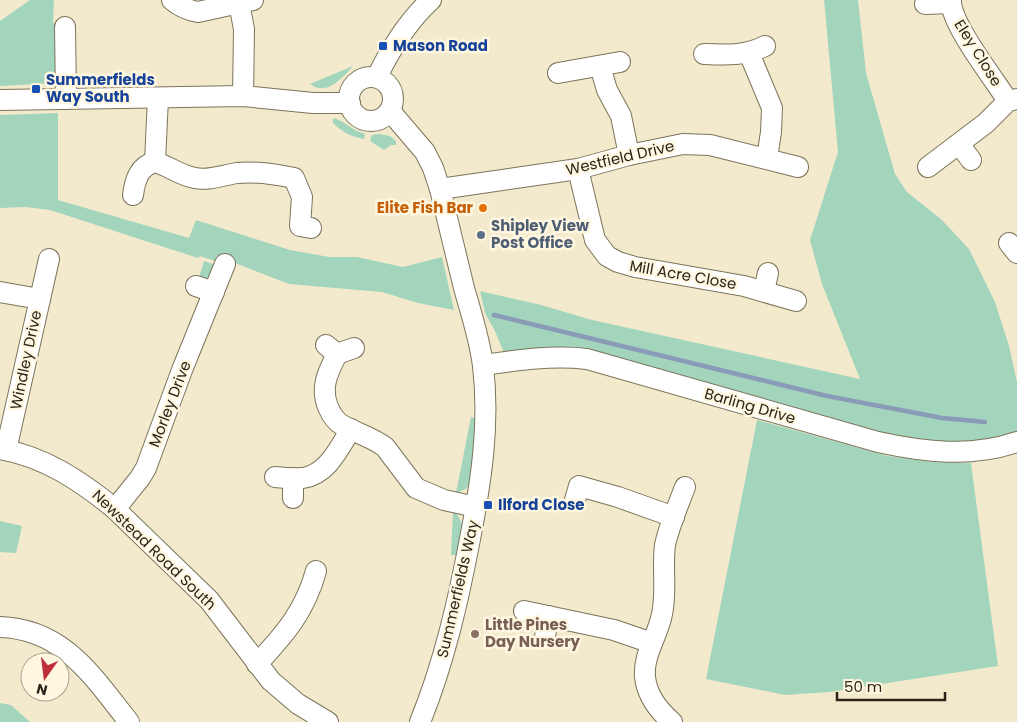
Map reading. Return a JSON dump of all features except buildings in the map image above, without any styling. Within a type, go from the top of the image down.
[{"type":"street","points":[[172,0],[179,6],[198,12],[246,2],[243,96]]},
{"type":"street","points":[[377,77],[405,28],[431,0]]},
{"type":"street","name":"Eley Close","points":[[925,4],[951,2],[963,32],[1013,100],[986,123],[965,152],[928,167]]},
{"type":"street","points":[[65,27],[72,53],[66,98]]},
{"type":"street","points":[[704,54],[732,55],[757,49],[772,108],[772,132],[767,158]]},
{"type":"street","points":[[558,73],[620,62]]},
{"type":"street","points":[[600,66],[607,90],[621,116],[629,154]]},
{"type":"street","points":[[368,77],[377,77],[385,81],[393,95],[390,111],[378,120],[371,121],[357,116],[352,110],[350,103],[350,94],[353,86],[360,80],[368,77]]},
{"type":"street","points":[[0,100],[243,96],[313,103],[350,103]]},
{"type":"street","points":[[155,162],[158,98]]},
{"type":"street","points":[[390,111],[425,152],[440,189]]},
{"type":"street","name":"Westfield Drive","points":[[440,189],[578,169],[629,154],[695,143],[767,158],[798,167]]},
{"type":"street","points":[[133,195],[136,178],[148,164],[155,162],[196,179],[245,172],[270,173],[295,169],[302,197],[300,226],[311,228]]},
{"type":"street","name":"Mill Acre Close","points":[[578,169],[595,240],[600,249],[612,260],[635,267],[744,286],[766,282],[796,301]]},
{"type":"street","name":"Summerfields Way","points":[[420,722],[436,682],[460,588],[476,508],[484,444],[485,419],[483,365],[440,189]]},
{"type":"street","name":"Windley Drive","points":[[3,450],[49,259]]},
{"type":"street","name":"Morley Drive","points":[[116,509],[146,468],[182,370],[205,289],[225,264]]},
{"type":"street","name":"Windley Drive","points":[[0,292],[40,299]]},
{"type":"street","points":[[339,349],[324,386],[324,399],[334,418],[351,429],[378,441],[385,447],[416,488],[444,500],[476,508]]},
{"type":"street","name":"Barling Drive","points":[[483,365],[536,358],[563,357],[587,359],[878,442],[916,449],[962,453],[995,449],[1017,442]]},
{"type":"street","points":[[293,498],[284,478],[303,478],[318,473],[328,464],[351,429]]},
{"type":"street","name":"Newstead Road South","points":[[3,450],[59,470],[82,482],[116,509],[209,600],[271,682],[298,704],[328,722]]},
{"type":"street","points":[[575,500],[579,486],[618,497],[674,517]]},
{"type":"street","points":[[672,722],[653,701],[647,685],[645,670],[646,660],[662,615],[665,545],[685,487]]},
{"type":"street","points":[[257,664],[316,596],[316,571]]},
{"type":"street","points":[[524,611],[614,630],[652,643]]},
{"type":"street","points":[[545,637],[548,616]]},
{"type":"street","points":[[0,626],[37,634],[60,646],[87,670],[129,722]]},
{"type":"green space","points":[[30,0],[54,0],[53,23],[60,23],[58,80],[55,83],[0,86],[0,21]]},
{"type":"green space","points":[[824,0],[858,0],[866,73],[895,174],[907,192],[942,220],[969,249],[995,302],[1009,346],[1017,382],[1017,434],[995,442],[944,445],[865,430],[604,357],[504,353],[485,313],[480,291],[541,305],[592,320],[860,379],[822,284],[810,240],[838,152]]},
{"type":"green space","points":[[353,66],[339,80],[328,87],[316,87],[310,84]]},
{"type":"green space","points":[[58,113],[58,200],[189,238],[196,220],[290,250],[329,257],[357,257],[403,267],[442,257],[454,310],[418,303],[382,292],[289,284],[235,263],[233,267],[200,256],[198,258],[50,210],[26,207],[0,208],[0,115]]},
{"type":"green space","points":[[333,118],[365,134],[364,139],[344,131],[333,123]]},
{"type":"green space","points":[[372,135],[390,136],[396,141],[396,145],[391,145],[384,150],[370,141]]},
{"type":"green space","points":[[204,261],[218,266],[210,276],[198,280]]},
{"type":"green space","points":[[471,417],[476,419],[477,423],[471,481],[466,489],[456,493]]},
{"type":"green space","points":[[757,420],[888,456],[932,462],[971,463],[998,666],[829,692],[785,695],[706,679]]},
{"type":"green space","points":[[453,510],[461,521],[462,526],[462,537],[456,555],[451,555]]},
{"type":"green space","points":[[0,521],[22,526],[16,553],[0,552]]},
{"type":"green space","points":[[0,703],[11,705],[30,722],[0,722]]},
{"type":"waterway","points":[[494,315],[827,396],[942,418],[985,422]]},
{"type":"place","name":"Mason Road","points":[[383,46]]},
{"type":"place","name":"Summerfields Way South","points":[[36,89]]},
{"type":"place","name":"Elite Fish Bar","points":[[483,208]]},
{"type":"place","name":"Shipley View Post Office","points":[[481,235]]},
{"type":"place","name":"Ilford Close","points":[[488,505]]},
{"type":"place","name":"Little Pines Day Nursery","points":[[475,634]]}]
